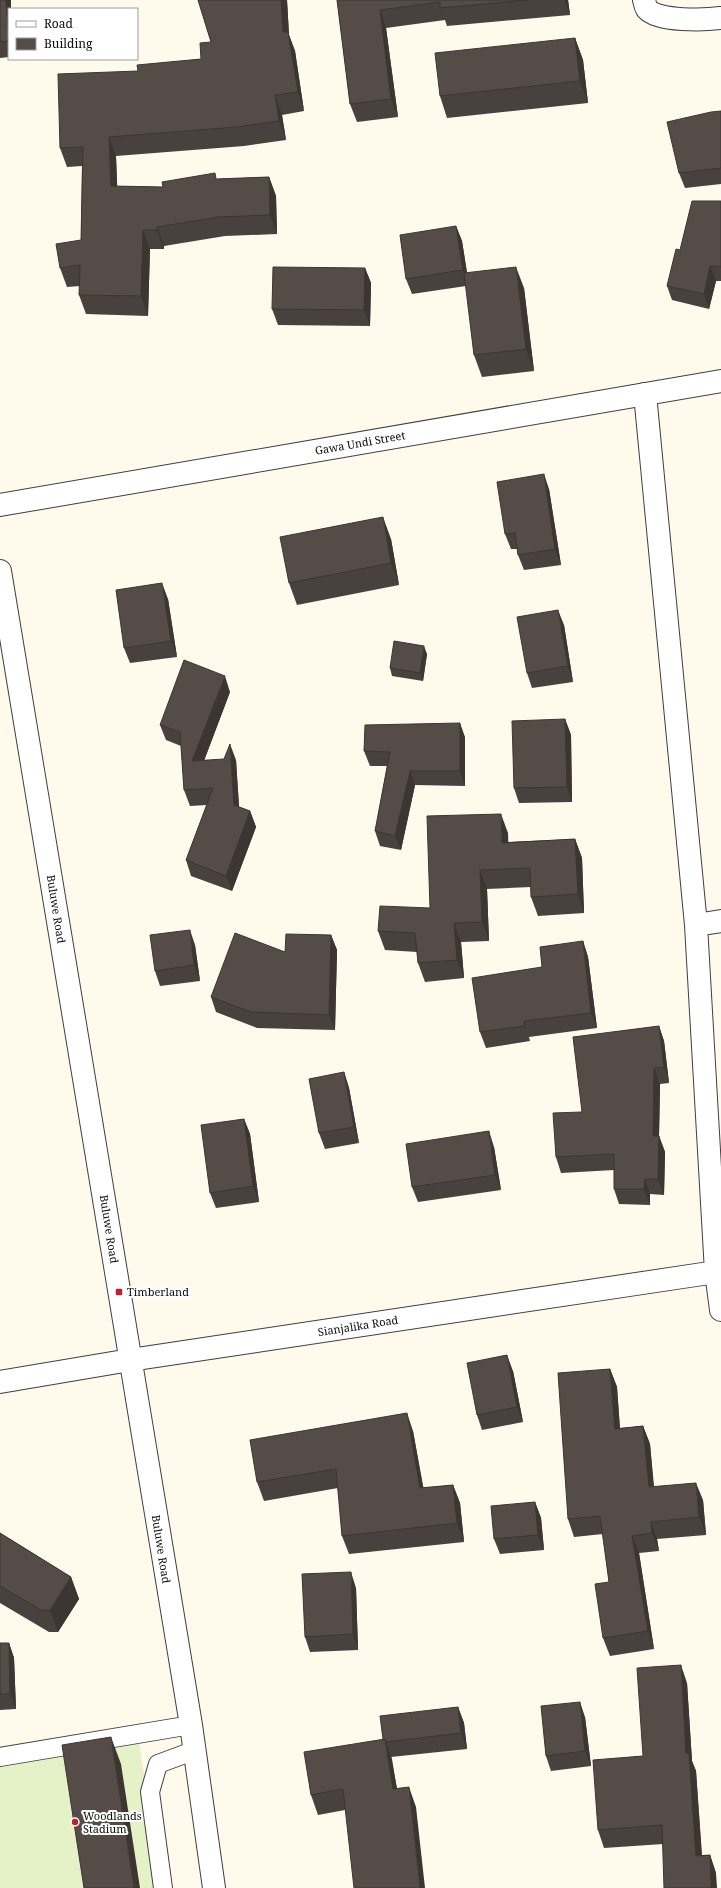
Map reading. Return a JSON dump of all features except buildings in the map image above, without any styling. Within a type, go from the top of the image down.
[{"type":"street","points":[[644,0],[646,8],[651,12],[673,18],[703,20],[721,18]]},
{"type":"street","name":"Gawa Undi Street","points":[[0,506],[721,381]]},
{"type":"street","points":[[645,394],[696,925],[716,1272],[721,1310]]},
{"type":"street","name":"Buluwe Road","points":[[0,571],[191,1725],[193,1751],[214,1888]]},
{"type":"street","points":[[696,925],[721,921]]},
{"type":"street","name":"Sianjalika Road","points":[[0,1382],[130,1360],[716,1272]]},
{"type":"lane","points":[[0,1757],[191,1725]]},
{"type":"lane","points":[[163,1888],[150,1792],[158,1764],[193,1751]]},
{"type":"green space","name":"Woodlands Stadium","points":[[138,1735],[161,1888],[0,1888],[0,1756]]},
{"type":"place","name":"Timberland","points":[[119,1292]]},
{"type":"place","name":"Woodlands Stadium","points":[[75,1822]]}]
